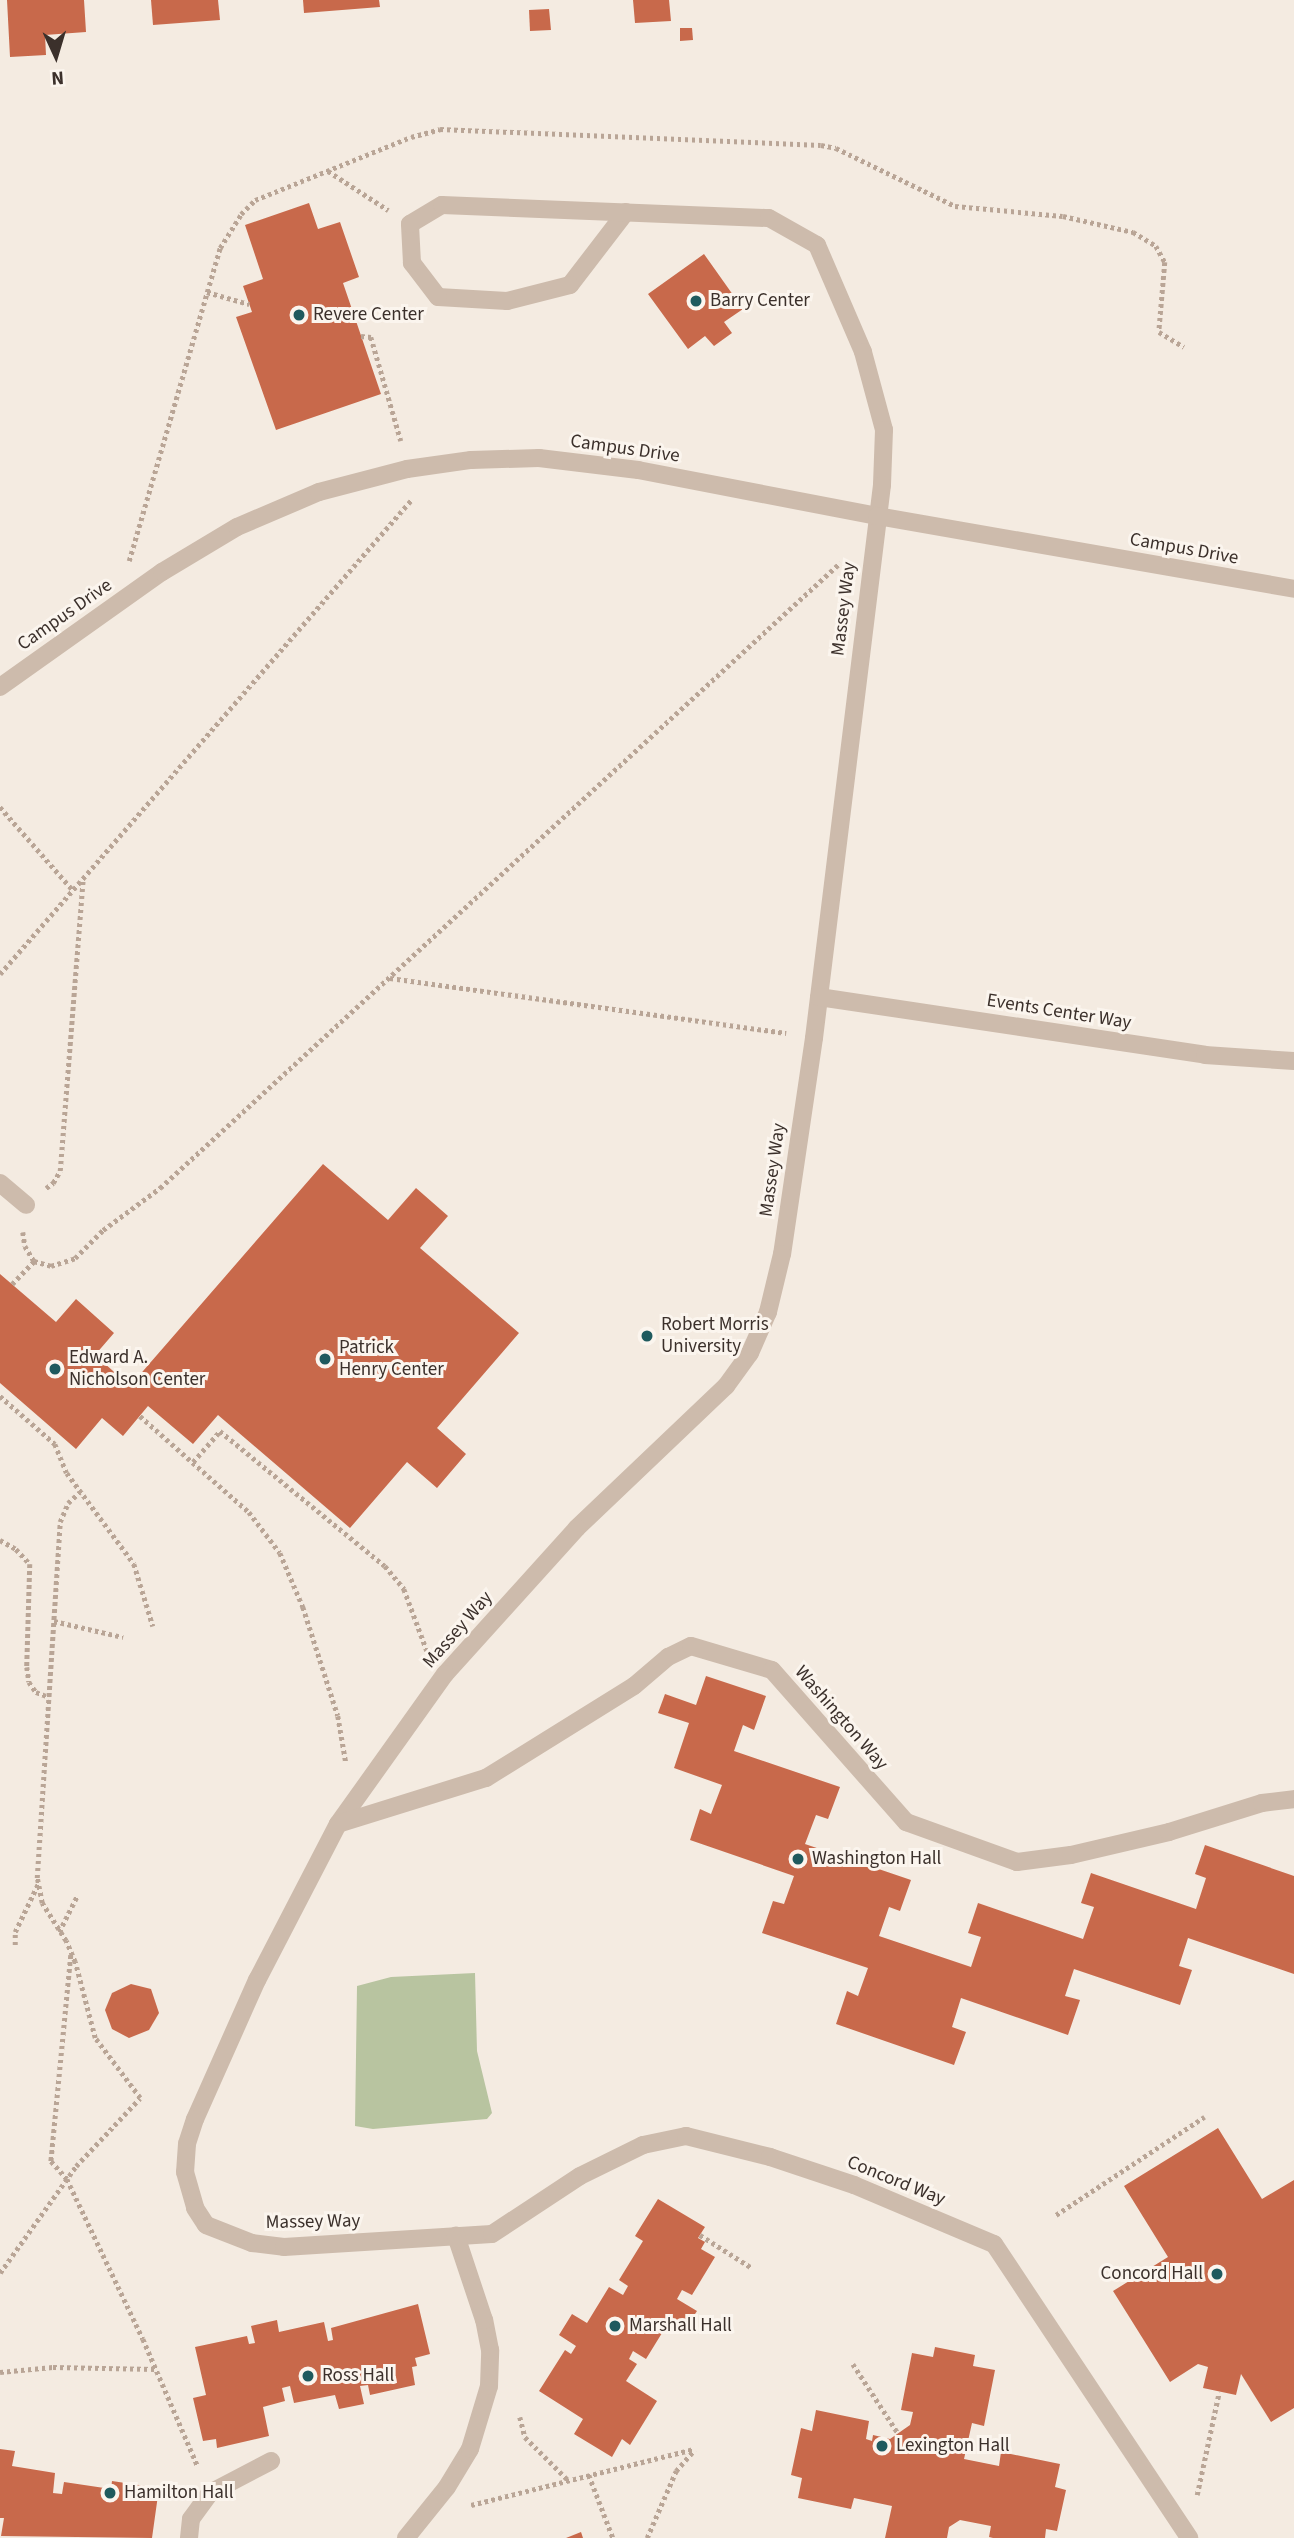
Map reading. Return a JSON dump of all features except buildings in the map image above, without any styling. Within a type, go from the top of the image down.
[{"type":"lane","name":"Massey Way","points":[[410,224],[442,205],[769,218],[817,245],[863,352],[884,430],[882,485],[819,997],[782,1254],[768,1312],[750,1353],[726,1385],[577,1528],[445,1674],[353,1802],[338,1824],[257,1980],[195,2119],[187,2144],[185,2172],[195,2208],[206,2225],[223,2234],[252,2243],[284,2247],[456,2236]]},
{"type":"lane","points":[[410,224],[412,263],[438,297],[507,301],[570,285],[626,212]]},
{"type":"lane","name":"Campus Drive","points":[[0,687],[162,572],[237,527],[319,492],[407,470],[471,460],[539,458],[638,470],[877,516],[1294,589]]},
{"type":"lane","name":"Events Center Way","points":[[819,997],[1205,1055],[1294,1061]]},
{"type":"lane","points":[[0,1183],[26,1205]]},
{"type":"lane","name":"Washington Way","points":[[338,1824],[486,1778],[634,1686],[668,1657],[691,1646],[772,1670],[906,1822],[1017,1862],[1071,1855],[1168,1832],[1262,1803],[1294,1799]]},
{"type":"lane","name":"Concord Way","points":[[456,2236],[492,2234],[580,2176],[643,2145],[686,2136],[771,2157],[854,2185],[994,2244],[1189,2538]]},
{"type":"lane","points":[[406,2538],[447,2487],[470,2449],[489,2386],[490,2350],[484,2320],[456,2236]]},
{"type":"lane","points":[[189,2538],[191,2519],[210,2493],[271,2461]]},
{"type":"path","points":[[327,170],[410,224]]},
{"type":"path","points":[[207,292],[249,304]]},
{"type":"path","points":[[361,336],[371,337],[401,441]]},
{"type":"path","points":[[0,974],[412,498]]},
{"type":"path","points":[[83,880],[60,1171],[53,1184],[26,1205],[23,1222],[25,1246],[34,1261],[51,1266],[75,1258],[103,1230],[160,1188],[840,563]]},
{"type":"path","points":[[0,807],[74,890]]},
{"type":"path","points":[[390,978],[794,1034]]},
{"type":"path","points":[[12,1284],[34,1261]]},
{"type":"path","points":[[0,1396],[55,1444],[67,1473],[134,1564],[153,1626]]},
{"type":"path","points":[[140,1416],[249,1512],[280,1553],[303,1607],[338,1716],[353,1802]]},
{"type":"path","points":[[193,1462],[220,1431],[385,1566],[404,1589],[428,1655]]},
{"type":"path","points":[[0,2273],[67,2179],[140,2098],[95,2038],[71,1953],[42,1903],[38,1883],[37,1850],[62,1514],[80,1492]]},
{"type":"path","points":[[0,1540],[16,1549],[30,1564],[27,1667],[30,1682],[36,1692],[49,1697]]},
{"type":"path","points":[[54,1621],[123,1637]]},
{"type":"path","points":[[15,1945],[15,1932],[27,1900],[38,1883]]},
{"type":"path","points":[[59,1932],[77,1896]]},
{"type":"path","points":[[71,1953],[51,2161],[67,2179],[210,2493]]},
{"type":"path","points":[[1056,2215],[1204,2117]]},
{"type":"path","points":[[700,2235],[752,2268]]},
{"type":"path","points":[[853,2364],[898,2433]]},
{"type":"path","points":[[0,2372],[53,2367],[155,2369]]},
{"type":"path","points":[[1197,2495],[1219,2392]]},
{"type":"path","points":[[520,2417],[525,2437],[568,2481]]},
{"type":"path","points":[[423,2517],[694,2449],[676,2471],[646,2538]]},
{"type":"path","points":[[589,2475],[613,2538]]},
{"type":"green space","points":[[475,1973],[477,2051],[492,2113],[487,2119],[373,2129],[355,2126],[357,1986],[391,1977]]},
{"type":"place","name":"Barry Center","points":[[696,301]]},
{"type":"place","name":"Revere Center","points":[[299,315]]},
{"type":"place","name":"Robert Morris University","points":[[647,1336]]},
{"type":"place","name":"Patrick Henry Center","points":[[325,1359]]},
{"type":"place","name":"Edward A. Nicholson Center","points":[[55,1369]]},
{"type":"place","name":"Washington Hall","points":[[798,1859]]},
{"type":"place","name":"Concord Hall","points":[[1217,2274]]},
{"type":"place","name":"Marshall Hall","points":[[615,2326]]},
{"type":"place","name":"Ross Hall","points":[[308,2376]]},
{"type":"place","name":"Lexington Hall","points":[[882,2446]]},
{"type":"place","name":"Hamilton Hall","points":[[110,2493]]}]
